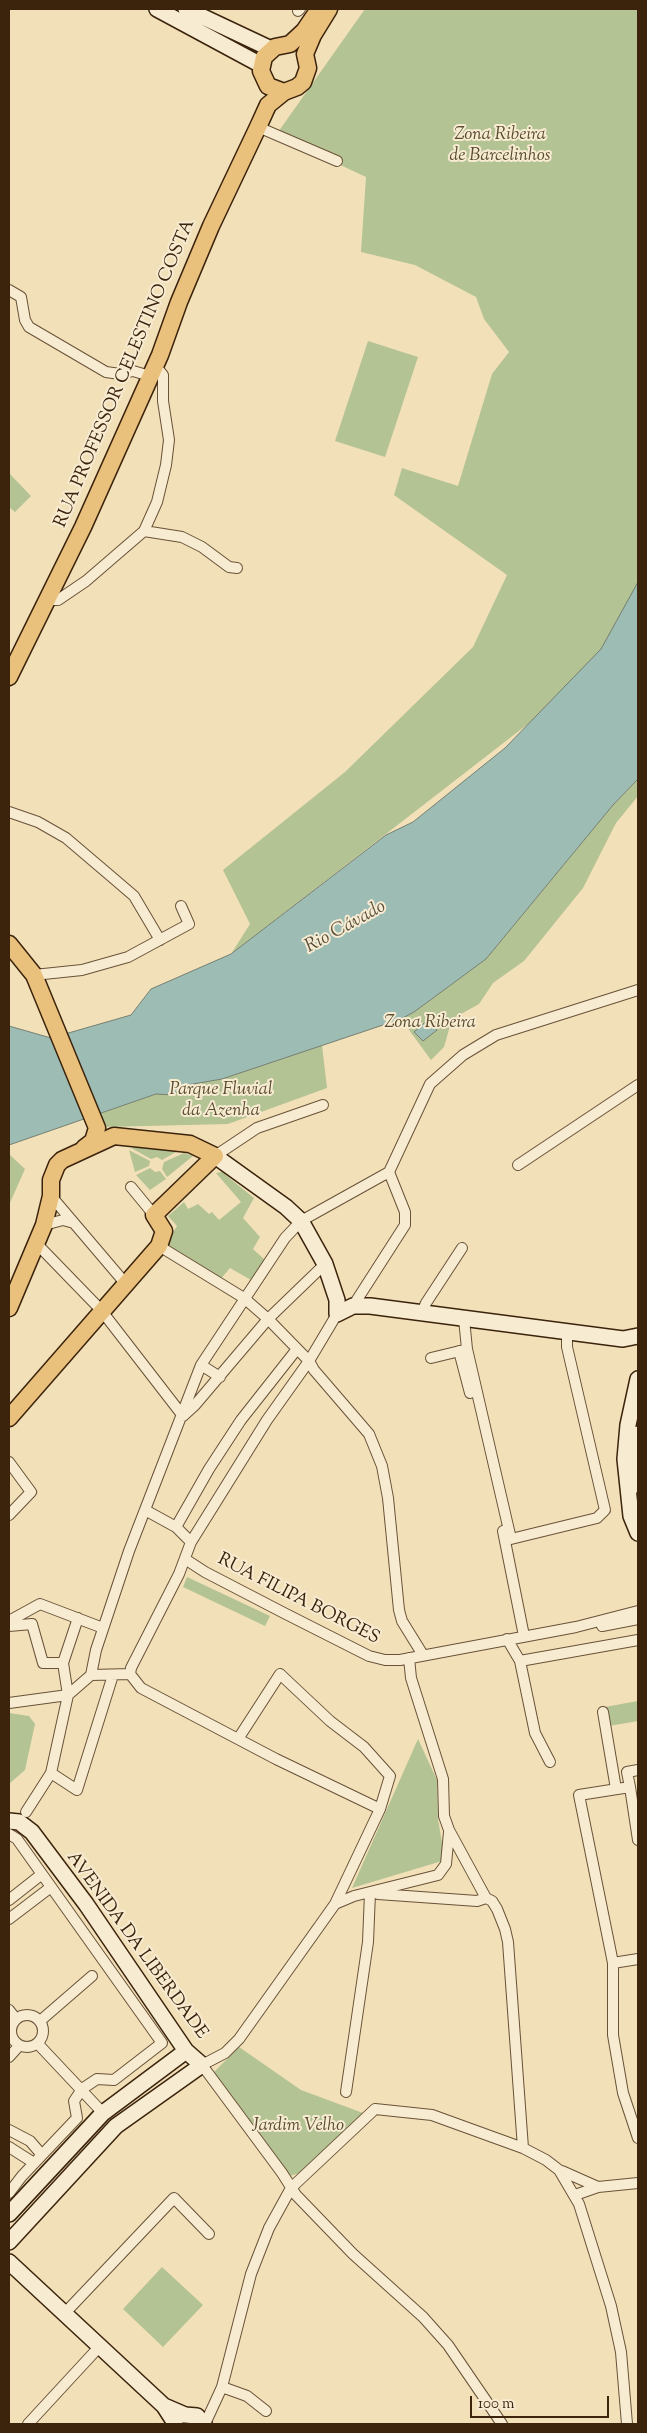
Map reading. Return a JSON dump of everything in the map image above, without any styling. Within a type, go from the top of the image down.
[{"type":"main road","points":[[157,9],[261,65]]},
{"type":"main road","points":[[186,9],[270,49]]},
{"type":"main road","points":[[268,105],[268,86],[264,79],[261,65],[264,56],[270,49],[290,44],[304,31],[319,9]]},
{"type":"main road","points":[[268,86],[284,92],[297,87],[302,82],[308,68],[305,54],[313,35],[329,9]]},
{"type":"main road","points":[[290,44],[305,54]]},
{"type":"main road","name":"RUA PROFESSOR CELESTINO COSTA","points":[[9,677],[48,600],[152,371],[208,234],[268,105],[284,92]]},
{"type":"main road","points":[[9,1308],[44,1225],[51,1196],[51,1180],[57,1165],[93,1141],[96,1126],[34,975],[12,952]]},
{"type":"main road","points":[[96,1126],[114,1136],[190,1144],[215,1156],[286,1207],[301,1221],[325,1264],[337,1300],[337,1314],[353,1306],[370,1306],[567,1332],[631,1338],[638,1348]]},
{"type":"main road","points":[[84,1148],[114,1136]]},
{"type":"main road","points":[[9,1418],[101,1310],[159,1246],[164,1231],[154,1215],[215,1156]]},
{"type":"main road","points":[[638,1379],[628,1425],[625,1459],[631,1516],[638,1532]]},
{"type":"main road","points":[[638,1434],[636,1455],[638,1484]]},
{"type":"main road","name":"AVENIDA DA LIBERDADE","points":[[9,1821],[19,1822],[32,1832],[96,1919],[186,2051],[202,2064]]},
{"type":"main road","points":[[9,2214],[104,2113],[186,2051]]},
{"type":"main road","points":[[9,2242],[116,2127],[202,2064]]},
{"type":"main road","points":[[104,2113],[117,2114],[116,2127]]},
{"type":"main road","points":[[9,2262],[164,2406],[190,2421]]},
{"type":"street","points":[[258,127],[337,161]]},
{"type":"street","points":[[9,290],[21,297],[26,324],[106,372],[120,374],[134,371],[152,371],[163,375],[163,401],[169,440],[166,466],[157,502],[144,531],[86,581],[58,600],[48,600]]},
{"type":"street","points":[[144,531],[182,536],[202,547],[229,567],[237,568]]},
{"type":"street","points":[[9,812],[38,822],[66,838],[134,896],[160,940]]},
{"type":"street","points":[[34,975],[82,970],[128,957],[189,924],[181,906]]},
{"type":"street","points":[[9,1702],[68,1695],[91,1675],[129,1551],[183,1416],[187,1398],[200,1365],[285,1238],[301,1221],[389,1172],[430,1084],[463,1055],[496,1035],[638,990]]},
{"type":"street","points":[[518,1165],[638,1085]]},
{"type":"street","points":[[215,1156],[257,1128],[323,1105]]},
{"type":"street","points":[[353,1306],[404,1225],[405,1212],[389,1172]]},
{"type":"street","points":[[131,1187],[154,1215]]},
{"type":"street","points":[[51,1196],[125,1283]]},
{"type":"street","points":[[44,1225],[63,1220],[75,1224]]},
{"type":"street","points":[[36,1243],[101,1310],[183,1416]]},
{"type":"street","points":[[159,1246],[244,1298],[268,1319],[309,1361],[314,1370],[362,1425],[376,1447],[388,1498],[399,1610],[402,1621],[423,1655]]},
{"type":"street","points":[[422,1314],[426,1303],[462,1248]]},
{"type":"street","points":[[183,1416],[195,1406],[268,1319],[325,1264]]},
{"type":"street","points":[[337,1314],[309,1361],[267,1420],[192,1542],[179,1574],[131,1668],[130,1674],[141,1688],[238,1739],[380,1809]]},
{"type":"street","points":[[464,1319],[463,1350],[507,1546],[524,1636]]},
{"type":"street","points":[[463,1350],[511,1539],[597,1518],[605,1510],[567,1347],[567,1332]]},
{"type":"street","points":[[176,1527],[209,1468],[236,1428],[297,1348]]},
{"type":"street","points":[[431,1358],[463,1350]]},
{"type":"street","points":[[200,1365],[220,1377]]},
{"type":"street","points":[[9,1462],[31,1492],[9,1516]]},
{"type":"street","points":[[146,1510],[176,1527],[192,1542]]},
{"type":"street","name":"RUA FILIPA BORGES","points":[[185,1558],[205,1572],[369,1656],[385,1660],[409,1658],[576,1627],[638,1611]]},
{"type":"street","points":[[9,1621],[40,1604],[104,1628]]},
{"type":"street","points":[[26,1812],[51,1773],[68,1695],[63,1663],[78,1618]]},
{"type":"street","name":"RUA FILIPA BORGES","points":[[576,1627],[603,1626],[638,1619]]},
{"type":"street","points":[[9,1626],[32,1624],[43,1663],[63,1663]]},
{"type":"street","points":[[507,1639],[520,1661],[535,1733],[550,1762]]},
{"type":"street","points":[[520,1661],[638,1640]]},
{"type":"street","points":[[409,1658],[411,1678],[443,1779],[444,1816],[449,1830],[486,1898],[492,1901],[497,1909],[508,1942],[523,2148]]},
{"type":"street","points":[[51,1773],[78,1790],[113,1674]]},
{"type":"street","points":[[91,1675],[130,1674]]},
{"type":"street","name":"AVENIDA DA LIBERDADE","points":[[202,2064],[225,2053],[239,2039],[335,1904],[380,1809],[390,1776],[364,1747],[330,1721],[280,1674],[238,1739]]},
{"type":"street","points":[[603,1712],[616,1789]]},
{"type":"street","points":[[638,1770],[627,1772],[638,1840]]},
{"type":"street","points":[[630,1787],[579,1795],[613,1962],[613,2035],[623,2093],[638,2138]]},
{"type":"street","points":[[335,1904],[438,1875],[446,1864],[449,1830]]},
{"type":"street","points":[[9,1834],[17,1839],[162,2043],[114,2080],[97,2079],[82,2089],[74,2101],[77,2118],[34,2163],[9,2193]]},
{"type":"street","points":[[9,1900],[42,1874]]},
{"type":"street","points":[[9,1919],[51,1887]]},
{"type":"street","points":[[370,1893],[477,1901],[486,1898]]},
{"type":"street","points":[[346,2092],[368,1942],[370,1893]]},
{"type":"street","points":[[82,1928],[96,1919]]},
{"type":"street","points":[[613,1962],[638,1959]]},
{"type":"street","points":[[40,2020],[92,1976]]},
{"type":"street","points":[[9,2010],[16,2019]]},
{"type":"street","points":[[28,2015],[40,2020],[44,2033],[38,2044],[26,2048],[19,2046],[11,2036],[12,2024],[16,2019],[28,2015]]},
{"type":"street","points":[[38,2044],[104,2113]]},
{"type":"street","points":[[9,2057],[19,2046]]},
{"type":"street","points":[[202,2064],[291,2188],[353,2254],[423,2317],[448,2345],[502,2424]]},
{"type":"street","points":[[190,2421],[213,2406],[222,2387],[251,2274],[269,2228],[291,2188],[375,2108],[432,2115],[523,2148],[546,2160],[559,2170],[598,2187]]},
{"type":"street","points":[[9,2130],[30,2141],[42,2155]]},
{"type":"street","points":[[9,2147],[34,2163]]},
{"type":"street","points":[[559,2170],[577,2200],[611,2306],[621,2352],[627,2424]]},
{"type":"street","points":[[577,2200],[598,2187],[638,2183]]},
{"type":"street","points":[[64,2314],[174,2198],[209,2234]]},
{"type":"street","points":[[28,2424],[100,2346]]},
{"type":"street","points":[[222,2387],[246,2396],[266,2411]]},
{"type":"green space","name":"Zona Ribeira de Barcelinhos","points":[[365,9],[638,9],[638,607],[617,655],[231,954],[250,924],[223,870],[345,772],[473,647],[507,575],[394,495],[402,468],[458,486],[492,374],[509,352],[484,319],[476,297],[415,265],[361,252],[366,177],[276,135]]},
{"type":"green space","points":[[368,341],[418,357],[385,457],[335,441]]},
{"type":"green space","points":[[9,473],[31,496],[15,512],[9,507]]},
{"type":"green space","name":"Zona Ribeira","points":[[638,779],[638,796],[616,823],[583,888],[524,961],[493,983],[479,1004],[452,1019],[444,1047],[431,1060],[401,1019],[414,1012],[486,959],[613,805]]},
{"type":"green space","name":"Parque Fluvial da Azenha","points":[[322,1045],[327,1088],[228,1124],[104,1127],[96,1115],[156,1094],[173,1095],[187,1085],[222,1079]]},
{"type":"green space","points":[[131,1148],[178,1151],[162,1160],[157,1157],[151,1159]]},
{"type":"green space","points":[[129,1150],[150,1161],[149,1166],[135,1172]]},
{"type":"green space","points":[[184,1153],[193,1156],[167,1177],[162,1169],[164,1162]]},
{"type":"green space","points":[[9,1154],[25,1169],[9,1205]]},
{"type":"green space","points":[[150,1168],[155,1172],[160,1171],[166,1179],[150,1190],[136,1175]]},
{"type":"green space","points":[[222,1172],[254,1198],[243,1218],[260,1237],[253,1249],[265,1260],[251,1280],[230,1268],[219,1281],[164,1247],[177,1226],[168,1216],[184,1202],[188,1209],[198,1204],[209,1214],[212,1212],[219,1220],[241,1202],[216,1173]]},
{"type":"green space","points":[[187,1577],[270,1616],[265,1626],[183,1587]]},
{"type":"green space","points":[[638,1701],[638,1721],[609,1726],[605,1707]]},
{"type":"green space","points":[[9,1713],[29,1716],[35,1724],[25,1770],[9,1784]]},
{"type":"green space","points":[[418,1739],[437,1780],[438,1819],[443,1849],[442,1861],[352,1888]]},
{"type":"green space","name":"Jardim Velho","points":[[239,2047],[301,2090],[363,2113],[300,2173],[290,2176],[264,2139],[212,2074]]},
{"type":"green space","points":[[162,2267],[203,2305],[163,2347],[123,2309]]},
{"type":"water","name":"Rio Cávado","points":[[638,582],[638,779],[613,805],[486,959],[414,1012],[401,1019],[222,1079],[187,1085],[173,1095],[156,1094],[9,1145],[9,1026],[51,1038],[131,1015],[151,989],[231,954],[386,835],[413,822],[505,748],[601,649]]},
{"type":"water","points":[[430,1018],[437,1030],[423,1041],[414,1032]]}]
